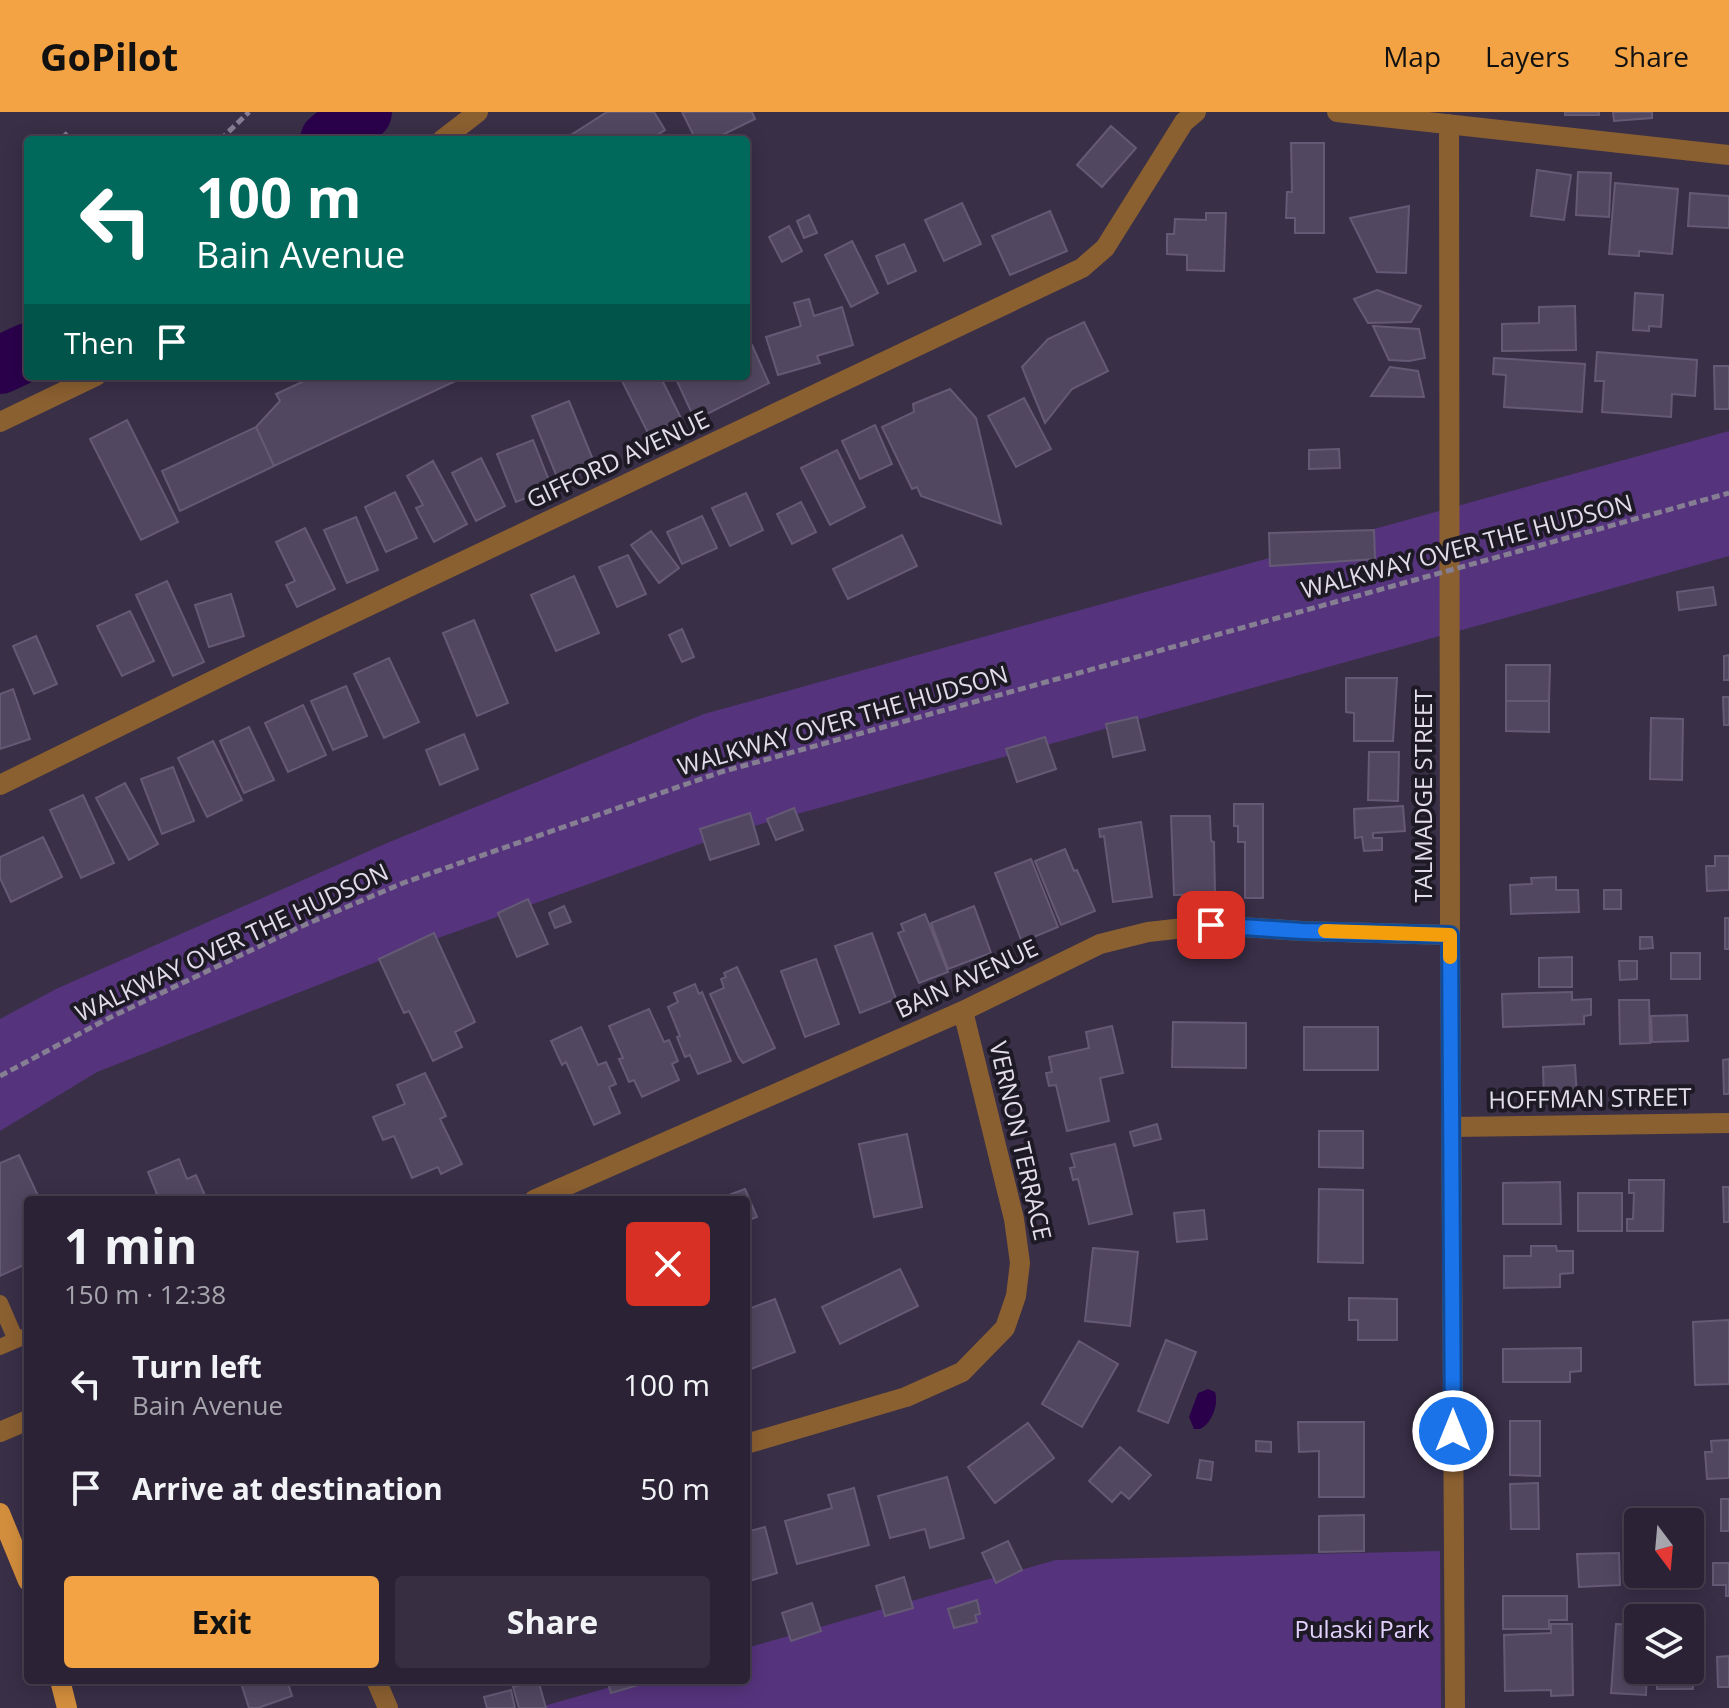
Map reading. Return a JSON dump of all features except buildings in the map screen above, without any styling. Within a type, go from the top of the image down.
[{"type":"main road","points":[[0,1513],[24,1571]]},
{"type":"main road","points":[[61,1684],[67,1708]]},
{"type":"street","points":[[447,136],[478,112]]},
{"type":"street","name":"GIFFORD AVENUE","points":[[0,785],[259,658],[1082,268],[1105,248],[1184,122],[1196,112]]},
{"type":"street","points":[[1337,112],[1729,155]]},
{"type":"street","name":"TALMADGE STREET","points":[[1449,124],[1455,1708]]},
{"type":"street","points":[[0,422],[88,380]]},
{"type":"street","name":"BAIN AVENUE","points":[[543,1196],[963,1011],[1100,944],[1148,932],[1211,925],[1450,935]]},
{"type":"street","name":"VERNON TERRACE","points":[[750,1443],[906,1397],[962,1372],[1005,1328],[1016,1296],[1020,1263],[1014,1219],[963,1011]]},
{"type":"street","name":"HOFFMAN STREET","points":[[1451,1127],[1729,1123]]},
{"type":"street","points":[[0,1432],[24,1422]]},
{"type":"street","points":[[378,1684],[388,1708]]},
{"type":"lane","points":[[0,1303],[22,1337],[0,1347]]},
{"type":"path","points":[[224,136],[249,112]]},
{"type":"path","points":[[64,133],[67,136]]},
{"type":"path","name":"WALKWAY OVER THE HUDSON","points":[[0,1076],[190,977],[331,913],[508,845],[721,772],[1729,493]]},
{"type":"green space","points":[[1729,431],[1729,556],[736,831],[427,942],[97,1072],[0,1131],[0,1019],[56,989],[387,843],[704,714]]},
{"type":"green space","name":"Pulaski Park","points":[[1440,1551],[1441,1708],[537,1708],[621,1684],[750,1684],[750,1647],[1056,1560]]},
{"type":"shaded area","points":[[1208,1389],[1215,1392],[1214,1413],[1204,1426],[1194,1429],[1189,1417],[1198,1393]]},
{"type":"waterway","points":[[334,136],[363,112]]},
{"type":"waterway","points":[[0,365],[24,354]]},
{"type":"slow traffic","points":[[1325,931],[1450,935],[1450,957]]},
{"type":"route","points":[[1211,925],[1450,935],[1453,1431]]}]
